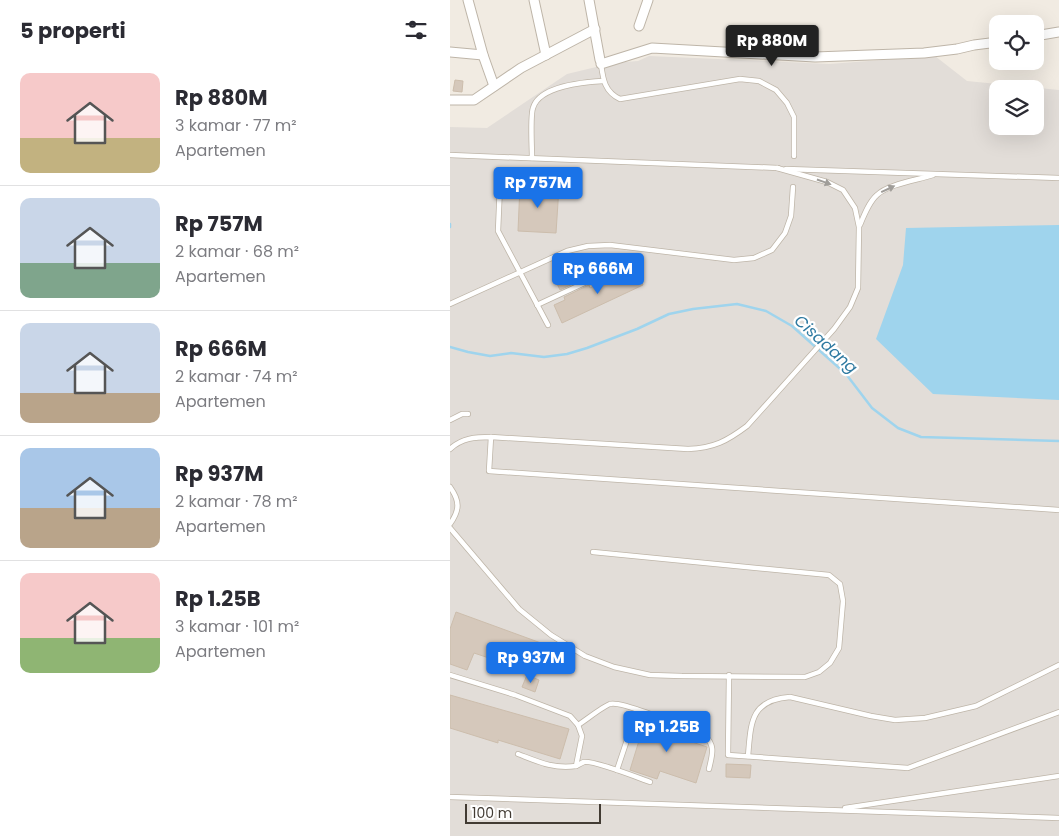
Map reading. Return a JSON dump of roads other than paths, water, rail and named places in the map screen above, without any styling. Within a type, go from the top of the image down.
[{"type":"street","points":[[468,0],[483,55],[494,86]]},
{"type":"street","points":[[534,0],[546,55]]},
{"type":"street","points":[[588,0],[601,62],[652,48],[815,57],[924,53],[989,43]]},
{"type":"street","points":[[639,26],[648,0]]},
{"type":"street","points":[[450,100],[474,100],[507,77],[595,29]]},
{"type":"street","points":[[1044,34],[1059,32]]},
{"type":"street","points":[[450,52],[483,55]]},
{"type":"lane","points":[[601,62],[603,81],[611,95],[620,99],[740,79],[759,81],[776,90],[787,103],[794,117],[794,156]]},
{"type":"lane","points":[[532,158],[533,107],[539,99],[552,90],[572,84],[603,81]]},
{"type":"lane","points":[[450,155],[1059,178]]},
{"type":"lane","points":[[450,449],[456,443],[471,437],[688,449],[707,448],[730,439],[747,426],[834,328],[850,307],[858,288],[859,227],[855,208],[843,190],[827,182],[777,168]]},
{"type":"lane","points":[[859,227],[867,209],[877,194],[892,187],[939,174]]},
{"type":"lane","points":[[500,185],[498,231],[548,325]]},
{"type":"lane","points":[[450,304],[567,251],[595,246],[610,245],[734,260],[754,258],[772,250],[785,233],[791,216],[793,187]]},
{"type":"lane","points":[[538,305],[621,266]]},
{"type":"lane","points":[[450,420],[462,414],[468,414]]},
{"type":"lane","points":[[491,437],[489,471],[1059,510]]},
{"type":"lane","points":[[450,487],[457,500],[457,514],[450,526],[519,609],[551,635],[585,656],[614,667],[650,674],[805,677],[819,672],[830,663],[839,648],[844,601],[840,584],[829,575],[593,552]]},
{"type":"lane","points":[[748,756],[750,728],[755,714],[765,704],[778,698],[790,697],[895,720],[925,718],[976,706],[1059,665]]},
{"type":"lane","points":[[450,675],[515,695],[570,716],[578,726],[582,736],[576,766]]},
{"type":"lane","points":[[729,676],[728,755],[908,768],[1059,712]]},
{"type":"lane","points":[[578,726],[610,704],[618,704],[637,710],[705,736],[710,740],[714,749],[709,769]]},
{"type":"lane","points":[[617,770],[637,710]]},
{"type":"lane","points":[[518,754],[552,767],[564,768],[576,766],[584,762],[617,770],[650,782]]},
{"type":"lane","points":[[835,810],[1059,776]]},
{"type":"lane","points":[[450,797],[1059,818]]},
{"type":"water","points":[[1059,225],[1059,400],[933,394],[876,339],[903,265],[906,228]]},
{"type":"waterway","name":"Cisadang","points":[[450,347],[490,356],[511,353],[544,357],[567,354],[637,329],[669,314],[737,304],[766,311],[792,326],[846,374],[872,408],[898,428],[921,437],[1059,441]]}]
